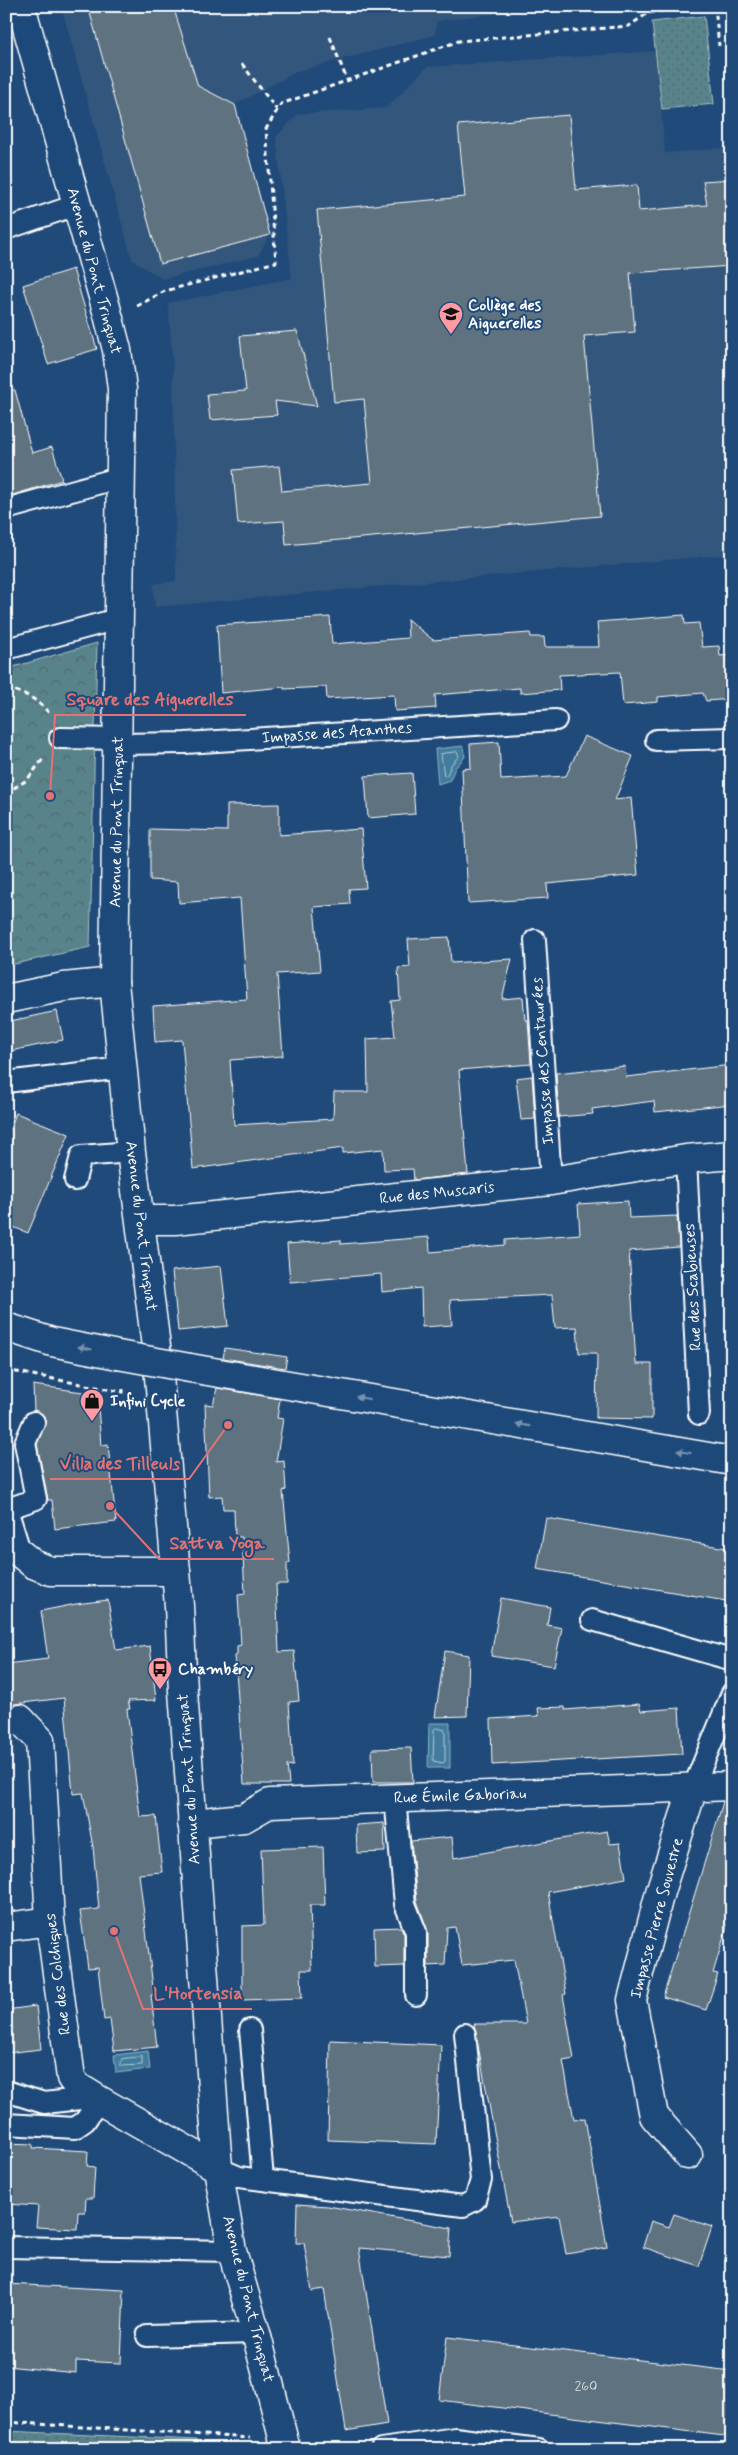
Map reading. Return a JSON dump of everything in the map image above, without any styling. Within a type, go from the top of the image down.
[{"type":"street","name":"Avenue du Pont Trinquat","points":[[21,6],[110,320],[122,389],[121,618],[114,982],[131,1152],[157,1354],[176,1571],[192,1823],[218,2168],[232,2251],[256,2333],[286,2449]]},
{"type":"street","points":[[6,999],[64,987],[114,982]]},
{"type":"street","name":"Rue des Muscaris","points":[[141,1220],[175,1220],[551,1181],[686,1159],[732,1155]]},
{"type":"street","points":[[6,1327],[52,1342],[118,1355],[732,1461]]},
{"type":"street","points":[[14,1548],[33,1564],[52,1571],[176,1571]]},
{"type":"street","name":"Rue des Colchiques","points":[[6,1721],[20,1719],[40,1740],[50,1921],[71,2078],[78,2087],[99,2100],[218,2168]]},
{"type":"street","name":"Rue Émile Gaboriau","points":[[192,1823],[231,1821],[244,1818],[270,1803],[732,1786]]},
{"type":"street","name":"Impasse Pierre Souvestre","points":[[688,2155],[654,2116],[632,2000],[660,1892],[693,1788]]},
{"type":"street","points":[[6,1927],[50,1921]]},
{"type":"lane","points":[[6,228],[76,205]]},
{"type":"lane","points":[[6,509],[122,477]]},
{"type":"lane","points":[[6,649],[121,618]]},
{"type":"lane","name":"Impasse des Acanthes","points":[[60,738],[195,742],[556,720]]},
{"type":"lane","points":[[656,740],[732,738]]},
{"type":"lane","name":"Impasse des Centaurées","points":[[535,940],[551,1181]]},
{"type":"lane","points":[[6,1082],[122,1068]]},
{"type":"lane","points":[[76,1180],[81,1156],[131,1152]]},
{"type":"lane","name":"Rue des Scabieuses","points":[[686,1159],[699,1414]]},
{"type":"lane","points":[[14,1548],[7,1509],[36,1499],[25,1443],[34,1422]]},
{"type":"lane","points":[[592,1620],[732,1660]]},
{"type":"lane","points":[[693,1788],[732,1693]]},
{"type":"lane","points":[[395,1798],[405,1904],[416,1932],[416,1995]]},
{"type":"lane","points":[[250,2030],[263,2179]]},
{"type":"lane","points":[[218,2168],[239,2177],[463,2206],[475,2200],[481,2180],[465,2034]]},
{"type":"lane","points":[[6,2091],[44,2103],[80,2099],[99,2100]]},
{"type":"lane","points":[[6,2124],[75,2128],[85,2121],[99,2100]]},
{"type":"lane","points":[[6,2248],[232,2251]]},
{"type":"lane","points":[[147,2336],[256,2333]]},
{"type":"lane","points":[[382,2449],[455,2438],[539,2449]]},
{"type":"path","points":[[110,320],[165,291],[276,262],[266,128],[281,104],[459,41],[629,26],[648,13],[710,6]]},
{"type":"path","points":[[715,6],[720,46]]},
{"type":"path","points":[[330,37],[347,80]]},
{"type":"path","points":[[242,64],[277,110]]},
{"type":"path","points":[[6,689],[22,692],[38,702],[64,730],[60,738],[27,780],[6,793]]},
{"type":"path","points":[[6,1370],[77,1383]]},
{"type":"path","points":[[6,2422],[250,2438]]},
{"type":"shaded area","points":[[61,6],[558,6],[437,21],[435,35],[298,71],[234,105],[270,235],[258,256],[163,279],[132,260]]},
{"type":"shaded area","name":"Collège des Aiguerelles","points":[[656,51],[665,153],[732,147],[732,554],[155,607],[153,584],[176,581],[173,367],[168,303],[292,278],[276,137],[298,114],[386,108],[427,67]]},
{"type":"green space","points":[[704,16],[714,104],[662,109],[652,22]]},
{"type":"green space","points":[[97,643],[90,947],[6,966],[6,669]]},
{"type":"green space","points":[[6,2431],[196,2440],[196,2449],[67,2449],[6,2445]]},
{"type":"water","points":[[463,746],[465,757],[455,768],[450,780],[438,784],[435,749]]},
{"type":"water","points":[[429,1723],[450,1723],[450,1768],[428,1768]]},
{"type":"water","points":[[148,2051],[150,2069],[116,2073],[114,2055]]},
{"type":"building","points":[[88,6],[173,6],[198,86],[235,105],[270,235],[160,264]]},
{"type":"building","points":[[569,115],[576,190],[637,185],[639,211],[707,205],[703,181],[732,179],[732,266],[630,273],[635,332],[584,336],[600,516],[286,545],[284,521],[238,524],[233,470],[279,466],[282,491],[372,483],[364,399],[334,402],[317,210],[465,197],[458,125]]},
{"type":"building","points":[[73,269],[97,349],[48,364],[23,285]]},
{"type":"building","points":[[297,331],[317,406],[275,401],[277,415],[210,420],[207,394],[246,391],[240,336]]},
{"type":"building","points":[[15,390],[32,453],[52,447],[62,480],[6,497],[6,391]]},
{"type":"building","points":[[684,615],[685,624],[699,623],[702,647],[719,646],[720,656],[732,655],[732,699],[706,701],[703,693],[658,697],[658,702],[623,705],[620,672],[559,675],[560,690],[520,693],[520,688],[435,695],[436,708],[395,711],[394,695],[327,699],[326,687],[284,689],[284,687],[221,693],[217,625],[330,617],[332,644],[408,638],[407,619],[433,640],[530,633],[531,637],[544,637],[545,647],[599,647],[597,622]]},
{"type":"building","points":[[584,736],[633,756],[615,800],[631,798],[638,875],[547,884],[548,898],[468,903],[462,769],[471,768],[470,744],[499,742],[501,780],[566,776]]},
{"type":"building","points":[[412,773],[415,814],[368,818],[365,776]]},
{"type":"building","points":[[279,804],[279,835],[361,829],[366,888],[349,889],[350,904],[314,907],[320,971],[277,974],[283,1056],[230,1060],[234,1125],[333,1119],[334,1092],[368,1092],[367,1039],[395,1037],[391,1001],[400,1000],[398,968],[410,967],[408,939],[449,937],[451,963],[512,959],[502,999],[523,997],[525,1020],[528,1020],[531,1064],[459,1070],[468,1174],[414,1180],[413,1169],[384,1170],[383,1149],[343,1153],[343,1148],[193,1169],[182,1040],[155,1042],[153,1006],[247,999],[240,898],[179,903],[178,882],[150,880],[150,829],[227,831],[227,805]]},
{"type":"building","points":[[57,1011],[63,1040],[6,1052],[6,1022]]},
{"type":"building","points":[[732,1065],[732,1104],[655,1112],[654,1101],[592,1109],[593,1114],[559,1117],[556,1073],[625,1066],[626,1077]]},
{"type":"building","points":[[532,1076],[535,1119],[521,1120],[516,1078]]},
{"type":"building","points":[[16,1113],[69,1134],[28,1233],[6,1224],[6,1139]]},
{"type":"building","points":[[628,1201],[629,1218],[677,1216],[679,1247],[629,1251],[636,1364],[652,1364],[652,1419],[596,1418],[597,1353],[579,1353],[577,1327],[555,1328],[552,1295],[450,1300],[452,1325],[422,1327],[421,1288],[382,1292],[381,1274],[290,1282],[287,1244],[341,1240],[341,1244],[429,1237],[430,1252],[505,1245],[505,1240],[580,1234],[578,1204]]},
{"type":"building","points":[[221,1266],[228,1326],[178,1331],[172,1271]]},
{"type":"building","points":[[225,1348],[287,1357],[285,1368],[223,1358]]},
{"type":"building","points":[[33,1385],[97,1394],[101,1445],[108,1444],[116,1522],[55,1529],[52,1500],[48,1500],[37,1444],[46,1420],[43,1415],[34,1410]]},
{"type":"building","points":[[217,1388],[280,1399],[277,1418],[283,1419],[276,1462],[284,1461],[286,1490],[283,1491],[290,1563],[287,1563],[287,1584],[276,1584],[279,1652],[294,1651],[299,1701],[289,1702],[293,1766],[287,1765],[289,1784],[244,1784],[235,1656],[237,1655],[237,1646],[241,1645],[238,1595],[245,1594],[242,1537],[235,1537],[234,1509],[223,1509],[222,1496],[209,1497],[205,1404],[213,1405]]},
{"type":"building","points":[[546,1518],[732,1549],[732,1602],[537,1569]]},
{"type":"building","points":[[501,1598],[550,1607],[547,1625],[562,1628],[554,1666],[491,1656]]},
{"type":"building","points":[[108,1600],[116,1650],[150,1646],[156,1700],[128,1701],[130,1709],[127,1709],[140,1817],[156,1816],[162,1872],[139,1874],[154,1995],[151,1995],[157,2047],[114,2051],[110,2019],[104,2020],[98,1967],[88,1968],[80,1911],[99,1909],[93,1847],[83,1793],[73,1794],[64,1698],[6,1705],[6,1664],[48,1659],[41,1611]]},
{"type":"building","points":[[445,1651],[469,1655],[467,1716],[435,1717]]},
{"type":"building","points":[[639,1704],[641,1711],[679,1708],[682,1754],[492,1765],[491,1719],[539,1716],[538,1708],[565,1707],[565,1710]]},
{"type":"building","points":[[411,1748],[413,1782],[373,1782],[372,1749]]},
{"type":"building","points":[[723,1802],[732,1802],[732,1910],[713,1973],[718,1974],[706,2010],[663,1997]]},
{"type":"building","points":[[384,1823],[385,1852],[357,1853],[356,1825]]},
{"type":"building","points":[[607,1831],[610,1844],[620,1843],[626,1878],[548,1892],[566,1994],[563,1995],[574,2059],[563,2061],[574,2119],[585,2118],[607,2247],[566,2254],[559,2216],[511,2222],[474,2024],[526,2024],[514,1960],[462,1965],[455,1927],[447,1928],[445,1965],[428,1966],[428,1932],[417,1901],[411,1841],[452,1837],[454,1858]]},
{"type":"building","points":[[323,1847],[325,1905],[310,1905],[312,1970],[301,1970],[302,1998],[242,2000],[242,1926],[264,1925],[261,1849]]},
{"type":"building","points":[[401,1927],[404,1934],[404,1966],[375,1967],[374,1928]]},
{"type":"building","points":[[36,2006],[41,2049],[6,2053],[6,2010]]},
{"type":"building","points":[[330,2040],[441,2045],[436,2144],[328,2140]]},
{"type":"building","points":[[6,2143],[33,2144],[33,2148],[88,2151],[87,2166],[95,2167],[93,2198],[86,2198],[85,2212],[78,2212],[77,2229],[36,2227],[38,2206],[6,2204]]},
{"type":"building","points":[[297,2204],[328,2206],[451,2228],[449,2256],[359,2248],[387,2424],[346,2431],[324,2289],[312,2291],[304,2243],[296,2243]]},
{"type":"building","points":[[674,2214],[712,2227],[699,2266],[643,2247],[651,2221],[669,2227]]},
{"type":"building","points":[[6,2284],[124,2290],[121,2363],[76,2361],[76,2373],[6,2366]]},
{"type":"building","points":[[447,2337],[732,2371],[732,2437],[439,2400]]},
{"type":"place","name":"Collège des Aiguerelles","points":[[451,335]]},
{"type":"place","name":"Square des Aiguerelles","points":[[50,796]]},
{"type":"place","name":"Infini Cycle","points":[[92,1422]]},
{"type":"place","name":"Villa des Tilleuls","points":[[228,1425]]},
{"type":"place","name":"Sattva Yoga","points":[[110,1506]]},
{"type":"place","name":"Chambéry","points":[[160,1690]]},
{"type":"place","name":"L'Hortensia","points":[[114,1931]]}]
